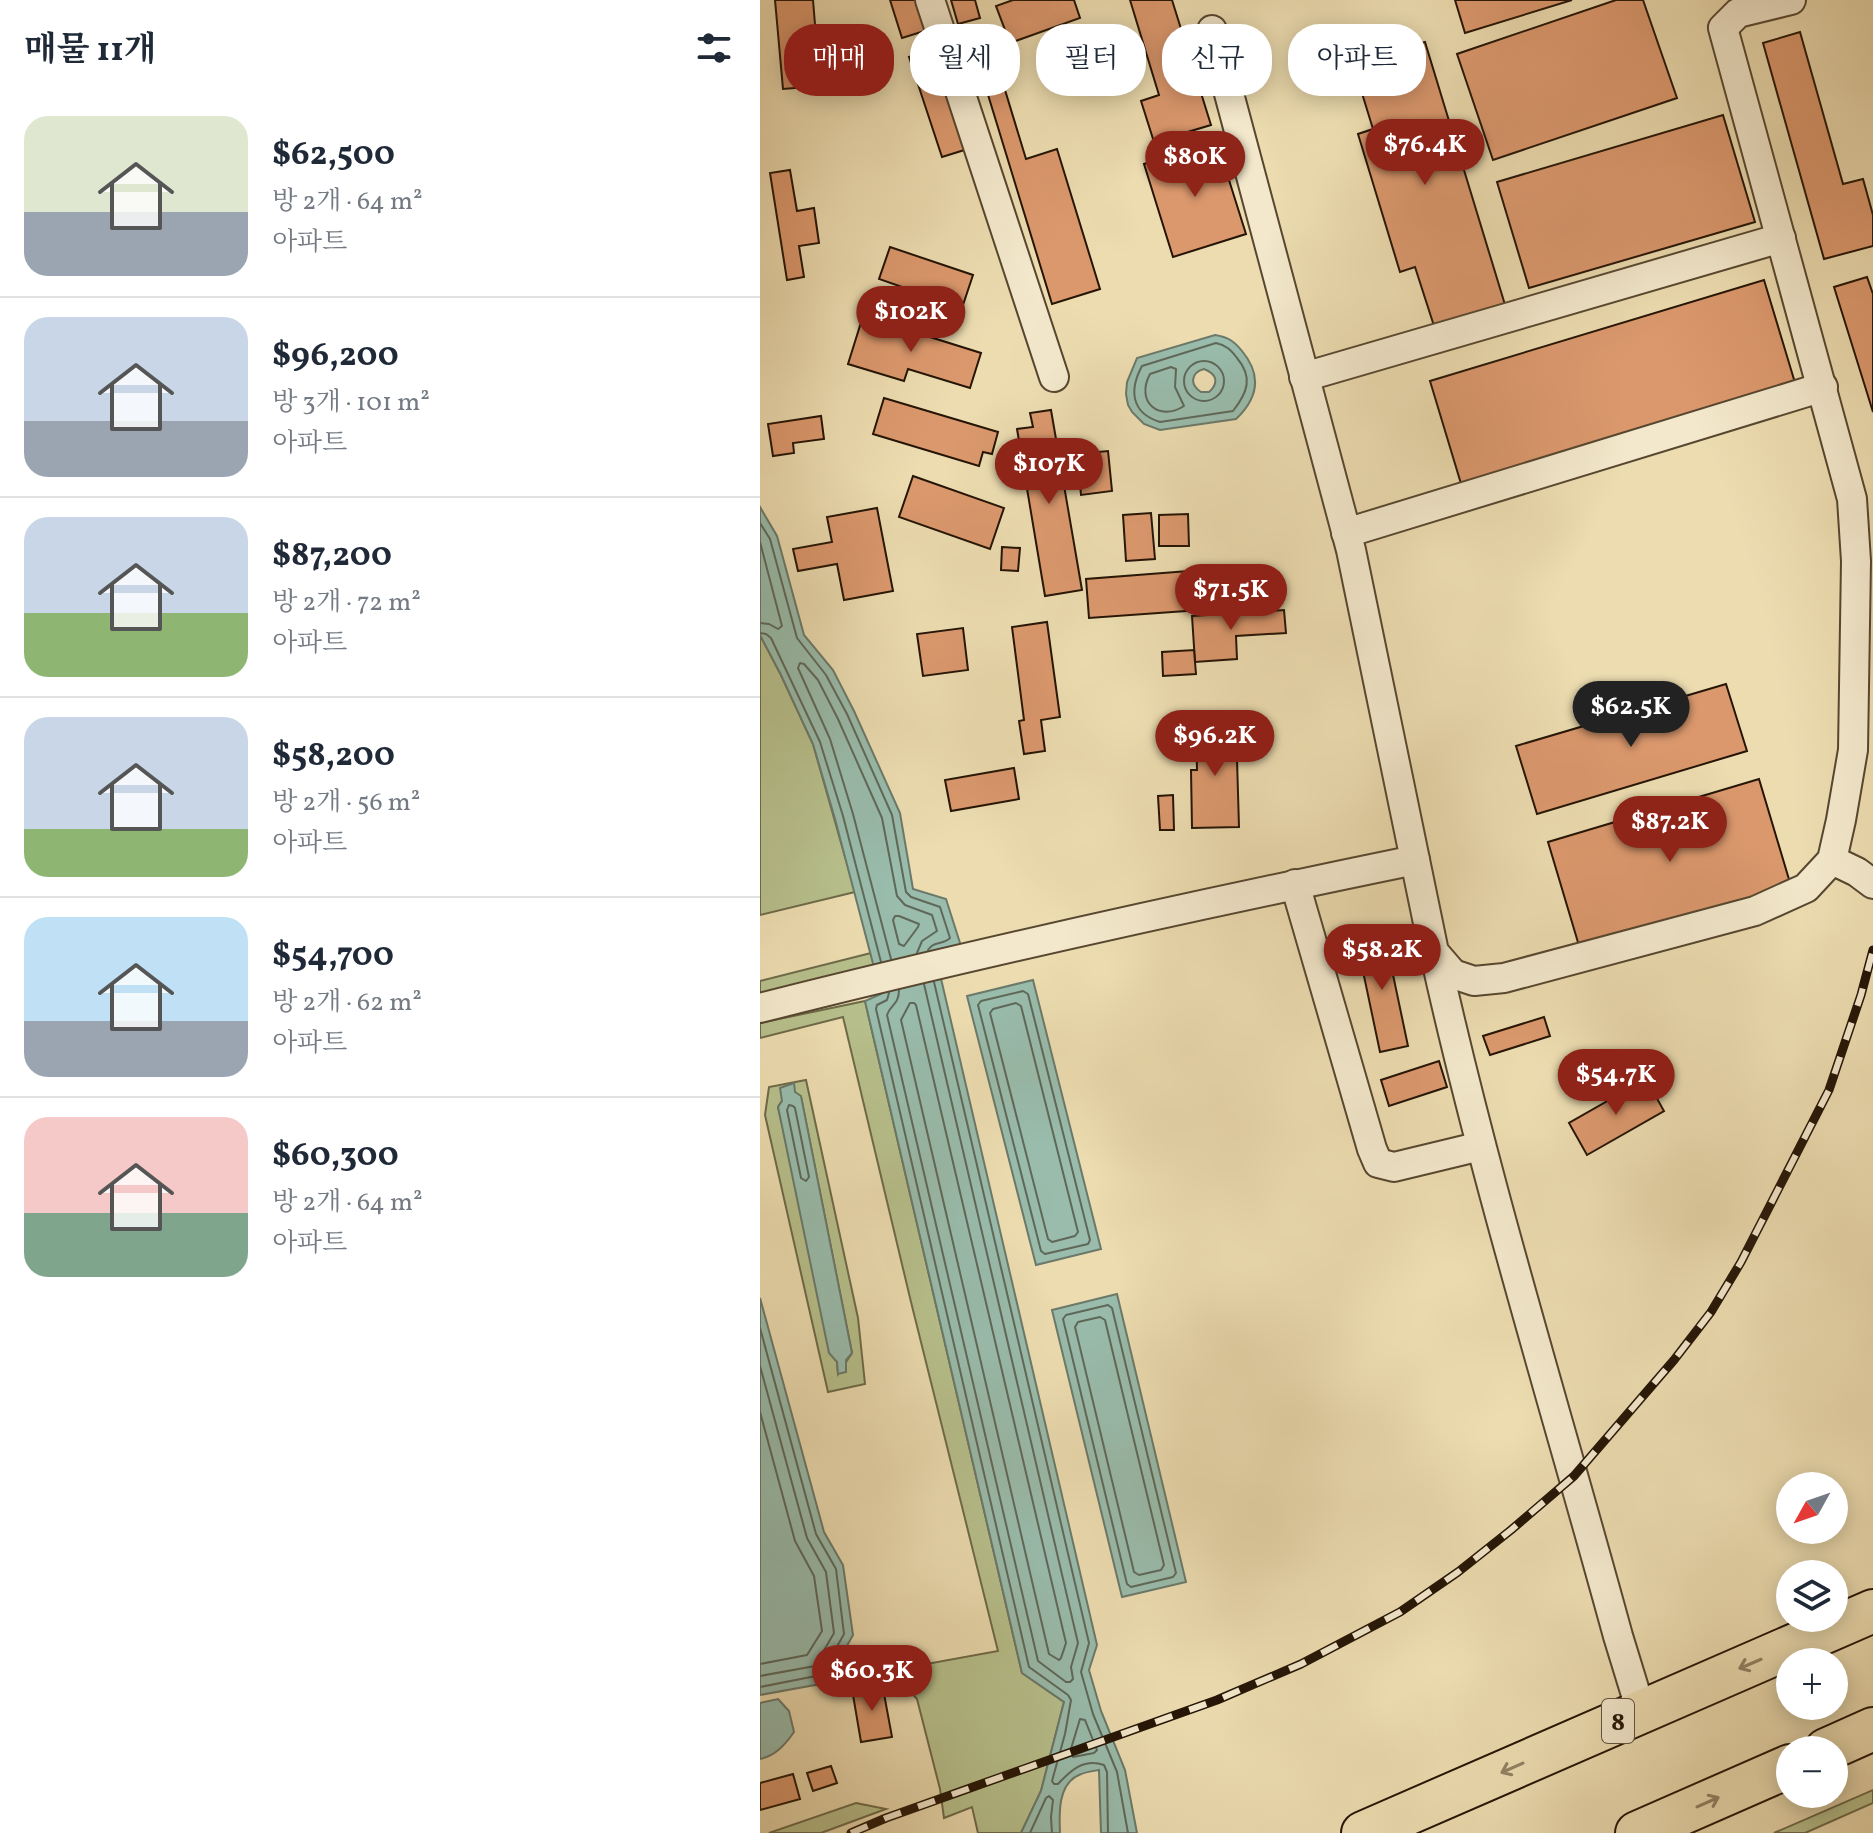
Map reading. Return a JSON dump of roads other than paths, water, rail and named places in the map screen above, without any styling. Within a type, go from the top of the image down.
[{"type":"highway","name":"8","points":[[1363,1833],[1873,1611]]},
{"type":"highway","points":[[1848,1740],[1873,1729]]},
{"type":"highway","points":[[1637,1833],[1776,1772]]},
{"type":"street","points":[[930,0],[1054,377]]},
{"type":"street","points":[[1434,952],[1453,974],[1474,981],[1504,978],[1755,911],[1806,888],[1832,860],[1853,750],[1856,561],[1852,499],[1723,28],[1738,13],[1791,0]]},
{"type":"street","points":[[1229,96],[1346,533],[1459,1063],[1641,1711]]},
{"type":"street","points":[[1304,377],[1781,238]]},
{"type":"street","points":[[1346,533],[1823,387]]},
{"type":"street","points":[[760,1008],[869,980],[1415,860]]},
{"type":"street","points":[[1832,860],[1873,884]]},
{"type":"street","points":[[1295,884],[1378,1163],[1394,1167],[1481,1146]]},
{"type":"water","points":[[1215,335],[1224,337],[1236,345],[1253,369],[1253,395],[1236,419],[1160,430],[1144,424],[1128,405],[1127,382],[1137,358]],"holes":[[[1199,371],[1208,371],[1215,382],[1209,392],[1201,392],[1193,379]]]},
{"type":"water","points":[[760,507],[777,536],[804,635],[833,670],[900,813],[913,889],[946,899],[961,946],[935,953],[1097,1645],[1089,1670],[1101,1711],[1125,1770],[1137,1833],[1101,1833],[1099,1770],[1079,1775],[1067,1785],[1061,1800],[1060,1833],[1021,1833],[1041,1791],[1064,1702],[1022,1673],[865,1001],[881,994],[813,744],[760,635]]},
{"type":"water","points":[[1033,980],[1101,1249],[1036,1265],[967,996]]},
{"type":"water","points":[[794,1083],[795,1092],[801,1096],[852,1353],[846,1360],[846,1372],[838,1374],[837,1362],[829,1353],[778,1107],[782,1101],[780,1088]]},
{"type":"water","points":[[1117,1294],[1186,1582],[1122,1597],[1052,1310]]},
{"type":"water","points":[[760,1298],[824,1532],[843,1565],[853,1635],[826,1683],[760,1695]]},
{"type":"water","points":[[778,1699],[789,1711],[794,1732],[779,1749],[760,1759],[760,1703]]},
{"type":"railway","points":[[851,1833],[1217,1700],[1301,1664],[1400,1612],[1458,1572],[1574,1476],[1674,1360],[1711,1312],[1741,1262],[1829,1090],[1873,950]]}]
